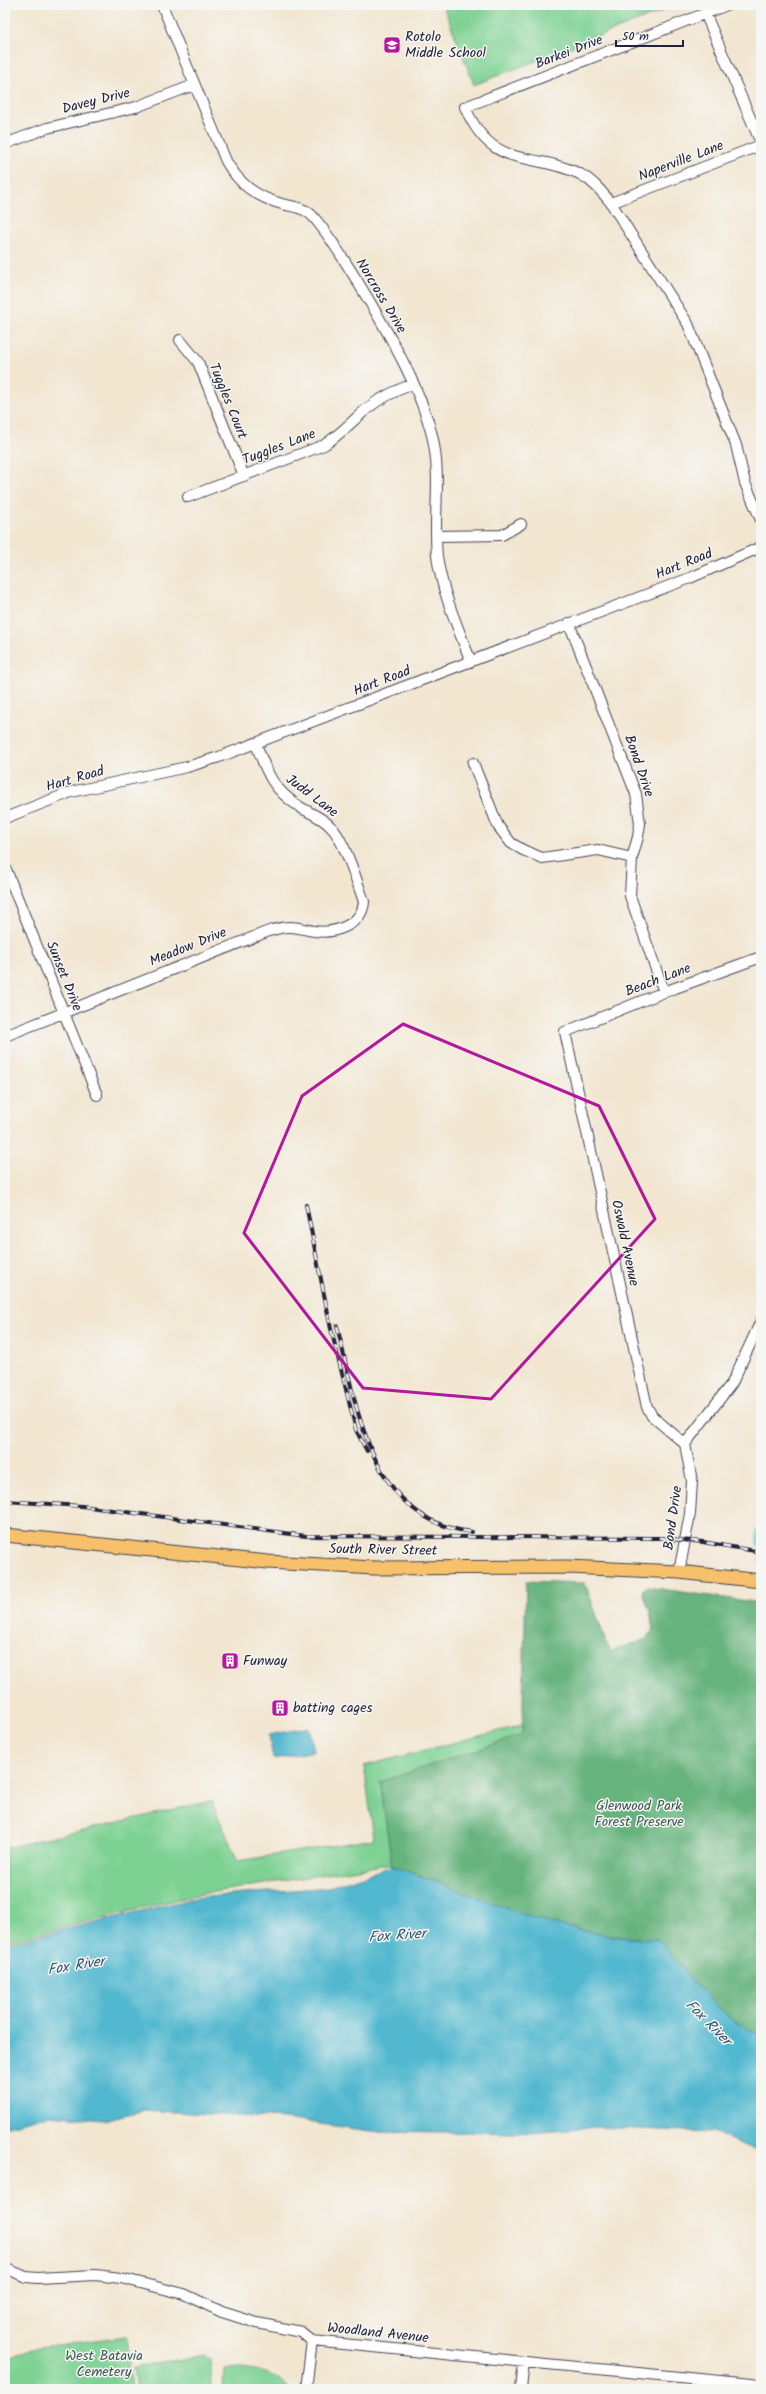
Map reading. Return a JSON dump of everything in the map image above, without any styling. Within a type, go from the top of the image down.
[{"type":"main road","name":"South River Street","points":[[5,1535],[128,1546],[211,1557],[330,1566],[374,1568],[568,1568],[679,1572],[759,1580]]},
{"type":"street","name":"Norcross Drive","points":[[162,5],[194,85],[233,174],[254,193],[266,199],[307,212],[319,223],[370,302],[393,342],[413,384],[432,435],[436,462],[438,488],[436,536],[441,580],[471,662]]},
{"type":"street","name":"Barkei Drive","points":[[611,203],[599,188],[580,174],[549,164],[523,160],[503,152],[480,133],[471,122],[465,107],[727,5]]},
{"type":"street","points":[[705,13],[761,144]]},
{"type":"street","name":"Davey Drive","points":[[5,144],[47,128],[136,107],[194,85]]},
{"type":"street","name":"Naperville Lane","points":[[611,203],[761,144]]},
{"type":"street","points":[[611,203],[688,324],[736,445],[745,483],[761,520]]},
{"type":"street","name":"Tuggles Court","points":[[180,340],[198,362],[244,476]]},
{"type":"street","name":"Tuggles Lane","points":[[188,497],[324,445],[342,434],[369,408],[384,397],[413,384]]},
{"type":"street","points":[[436,536],[502,535],[521,524]]},
{"type":"street","name":"Hart Road","points":[[5,818],[71,792],[187,767],[256,744],[471,662],[569,622],[690,578],[761,547]]},
{"type":"street","name":"Bond Drive","points":[[569,622],[636,794],[640,824],[632,858],[629,885],[631,900],[664,992]]},
{"type":"street","name":"Judd Lane","points":[[256,744],[268,775],[277,789],[289,800],[325,822],[336,833],[360,892]]},
{"type":"street","points":[[472,762],[498,826],[511,843],[542,858],[598,850],[632,858]]},
{"type":"street","name":"Sunset Drive","points":[[5,867],[97,1095]]},
{"type":"street","name":"Meadow Drive","points":[[5,1036],[63,1011],[279,928],[290,927],[315,931],[344,927],[358,920],[363,912],[364,902],[360,892]]},
{"type":"street","name":"Beach Lane","points":[[565,1032],[664,992],[761,956]]},
{"type":"street","name":"Oswald Avenue","points":[[565,1032],[647,1407],[652,1416],[685,1444]]},
{"type":"street","points":[[685,1444],[732,1383],[761,1321]]},
{"type":"street","name":"Bond Drive","points":[[679,1572],[690,1514],[692,1481],[685,1444]]},
{"type":"street","name":"Woodland Avenue","points":[[5,2268],[26,2277],[38,2278],[96,2275],[121,2278],[184,2294],[222,2312],[257,2323],[302,2332],[312,2341],[761,2385]]},
{"type":"street","points":[[306,2389],[312,2341]]},
{"type":"street","points":[[521,2389],[524,2362]]},
{"type":"highlighted area","points":[[403,1024],[599,1106],[655,1219],[491,1399],[363,1388],[244,1233],[302,1096]]},
{"type":"green space","points":[[443,5],[678,5],[474,85]]},
{"type":"green space","name":"Glenwood Park Forest Preserve","points":[[526,1581],[585,1583],[608,1647],[612,1651],[646,1639],[653,1631],[650,1612],[642,1590],[647,1587],[761,1603],[761,2035],[734,2021],[691,1980],[658,1939],[623,1937],[589,1932],[555,1924],[522,1914],[392,1866],[380,1782],[522,1735]]},
{"type":"green space","points":[[641,1689],[448,1882],[389,1864],[195,1895],[5,1942],[5,1848],[211,1801],[238,1861],[374,1839],[364,1766],[526,1724]]},
{"type":"green space","name":"West Batavia Cemetery","points":[[126,2336],[132,2389],[5,2389],[5,2360],[33,2348]]},
{"type":"green space","points":[[204,2355],[211,2360],[212,2389],[137,2389],[134,2368]]},
{"type":"green space","points":[[242,2368],[255,2370],[274,2376],[288,2389],[224,2389],[225,2369]]},
{"type":"water","points":[[309,1727],[314,1751],[273,1759],[269,1735]]},
{"type":"water","name":"Fox River","points":[[392,1866],[522,1914],[555,1924],[589,1932],[623,1937],[658,1939],[691,1980],[734,2021],[761,2035],[761,2153],[713,2132],[591,2127],[518,2133],[370,2131],[285,2119],[144,2110],[104,2120],[50,2115],[5,2127],[5,2034],[13,2017],[13,2012],[5,2011],[5,1944],[195,1898],[329,1887]]},
{"type":"waterway","points":[[758,1546],[757,1531],[761,1523]]},
{"type":"waterway","points":[[760,1558],[761,1567]]},
{"type":"railway","points":[[306,1205],[331,1329],[356,1430],[367,1451]]},
{"type":"railway","points":[[337,1326],[361,1423],[373,1455],[389,1483],[410,1506],[437,1523],[472,1532]]},
{"type":"railway","points":[[5,1501],[82,1506],[306,1536],[660,1538],[703,1542],[761,1552]]},
{"type":"place","name":"Rotolo Middle School","points":[[392,45]]},
{"type":"place","name":"Funway","points":[[230,1661]]},
{"type":"place","name":"batting cages","points":[[280,1708]]}]
